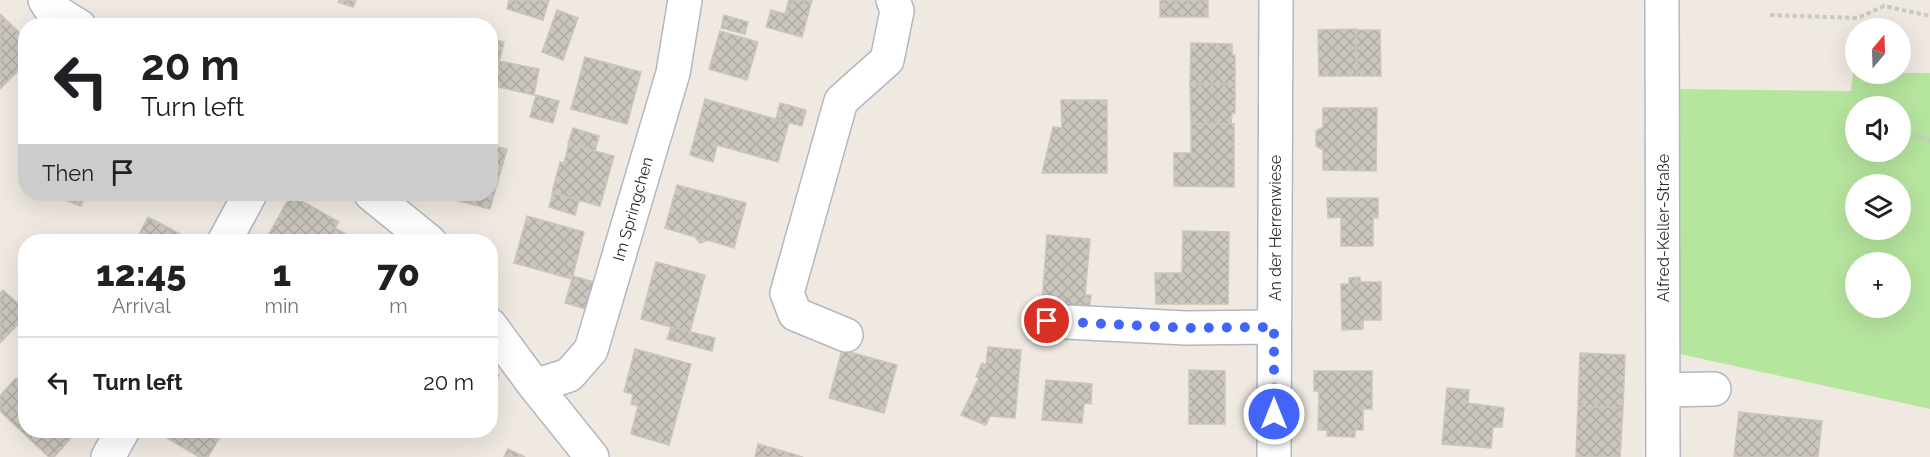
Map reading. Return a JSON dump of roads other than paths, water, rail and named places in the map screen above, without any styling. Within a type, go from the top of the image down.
[{"type":"street","points":[[45,0],[50,8],[66,18]]},
{"type":"street","name":"Im Springchen","points":[[534,387],[569,375],[591,350],[673,73],[685,0]]},
{"type":"street","points":[[846,335],[795,314],[787,293],[841,101],[887,60],[897,11],[894,0]]},
{"type":"street","name":"An der Herrenwiese","points":[[1274,457],[1276,0]]},
{"type":"street","name":"Alfred-Keller-Straße","points":[[1662,0],[1663,457]]},
{"type":"street","points":[[228,234],[246,201]]},
{"type":"street","points":[[380,201],[420,234]]},
{"type":"street","points":[[1047,321],[1186,328],[1274,327]]},
{"type":"street","points":[[498,336],[534,387],[592,457]]},
{"type":"street","points":[[1663,390],[1714,389]]},
{"type":"street","points":[[108,457],[119,438]]}]
